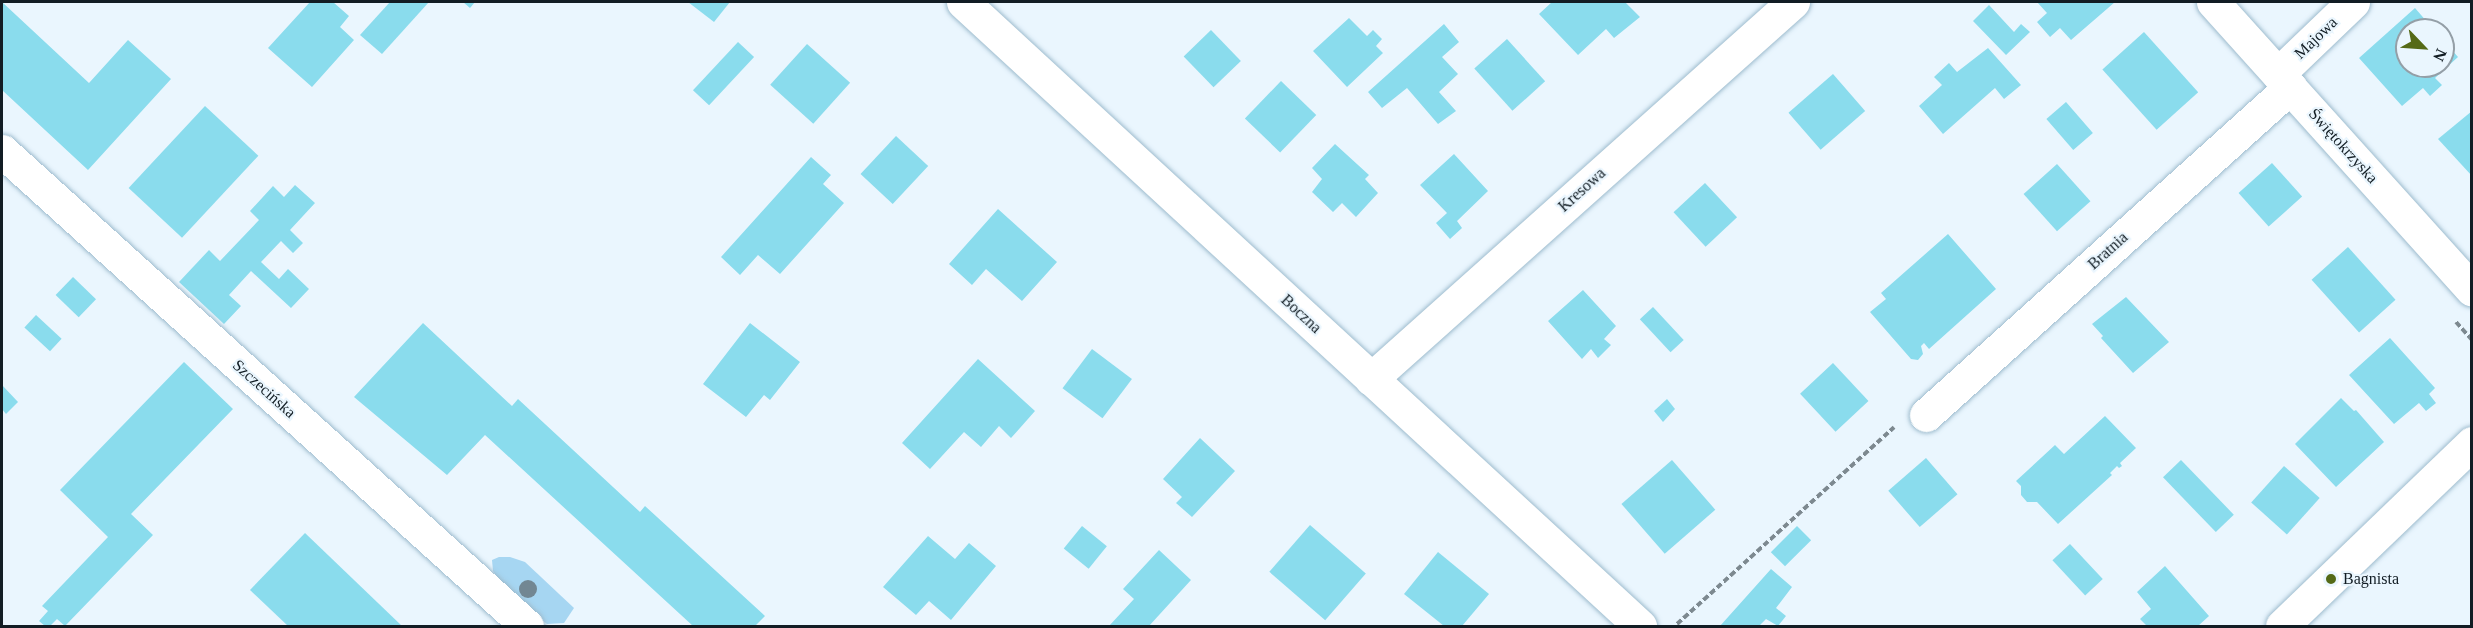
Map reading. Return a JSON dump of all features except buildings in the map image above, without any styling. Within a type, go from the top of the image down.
[{"type":"street","name":"Boczna","points":[[963,2],[1640,627]]},
{"type":"street","name":"Kresowa","points":[[1371,379],[1793,2]]},
{"type":"street","name":"Świętokrzyska","points":[[2213,2],[2472,290]]},
{"type":"street","name":"Majowa","points":[[2284,81],[2353,2]]},
{"type":"street","name":"Bratnia","points":[[1926,415],[2284,81]]},
{"type":"street","name":"Szczecińska","points":[[2,151],[526,627]]},
{"type":"street","points":[[2282,627],[2472,443]]},
{"type":"path","points":[[1677,624],[1908,414],[1926,415]]},
{"type":"shaded area","points":[[499,557],[510,557],[525,562],[574,608],[564,623],[547,624],[507,594],[493,571],[492,560]]},
{"type":"place","name":"Bagnista","points":[[2331,579]]}]
